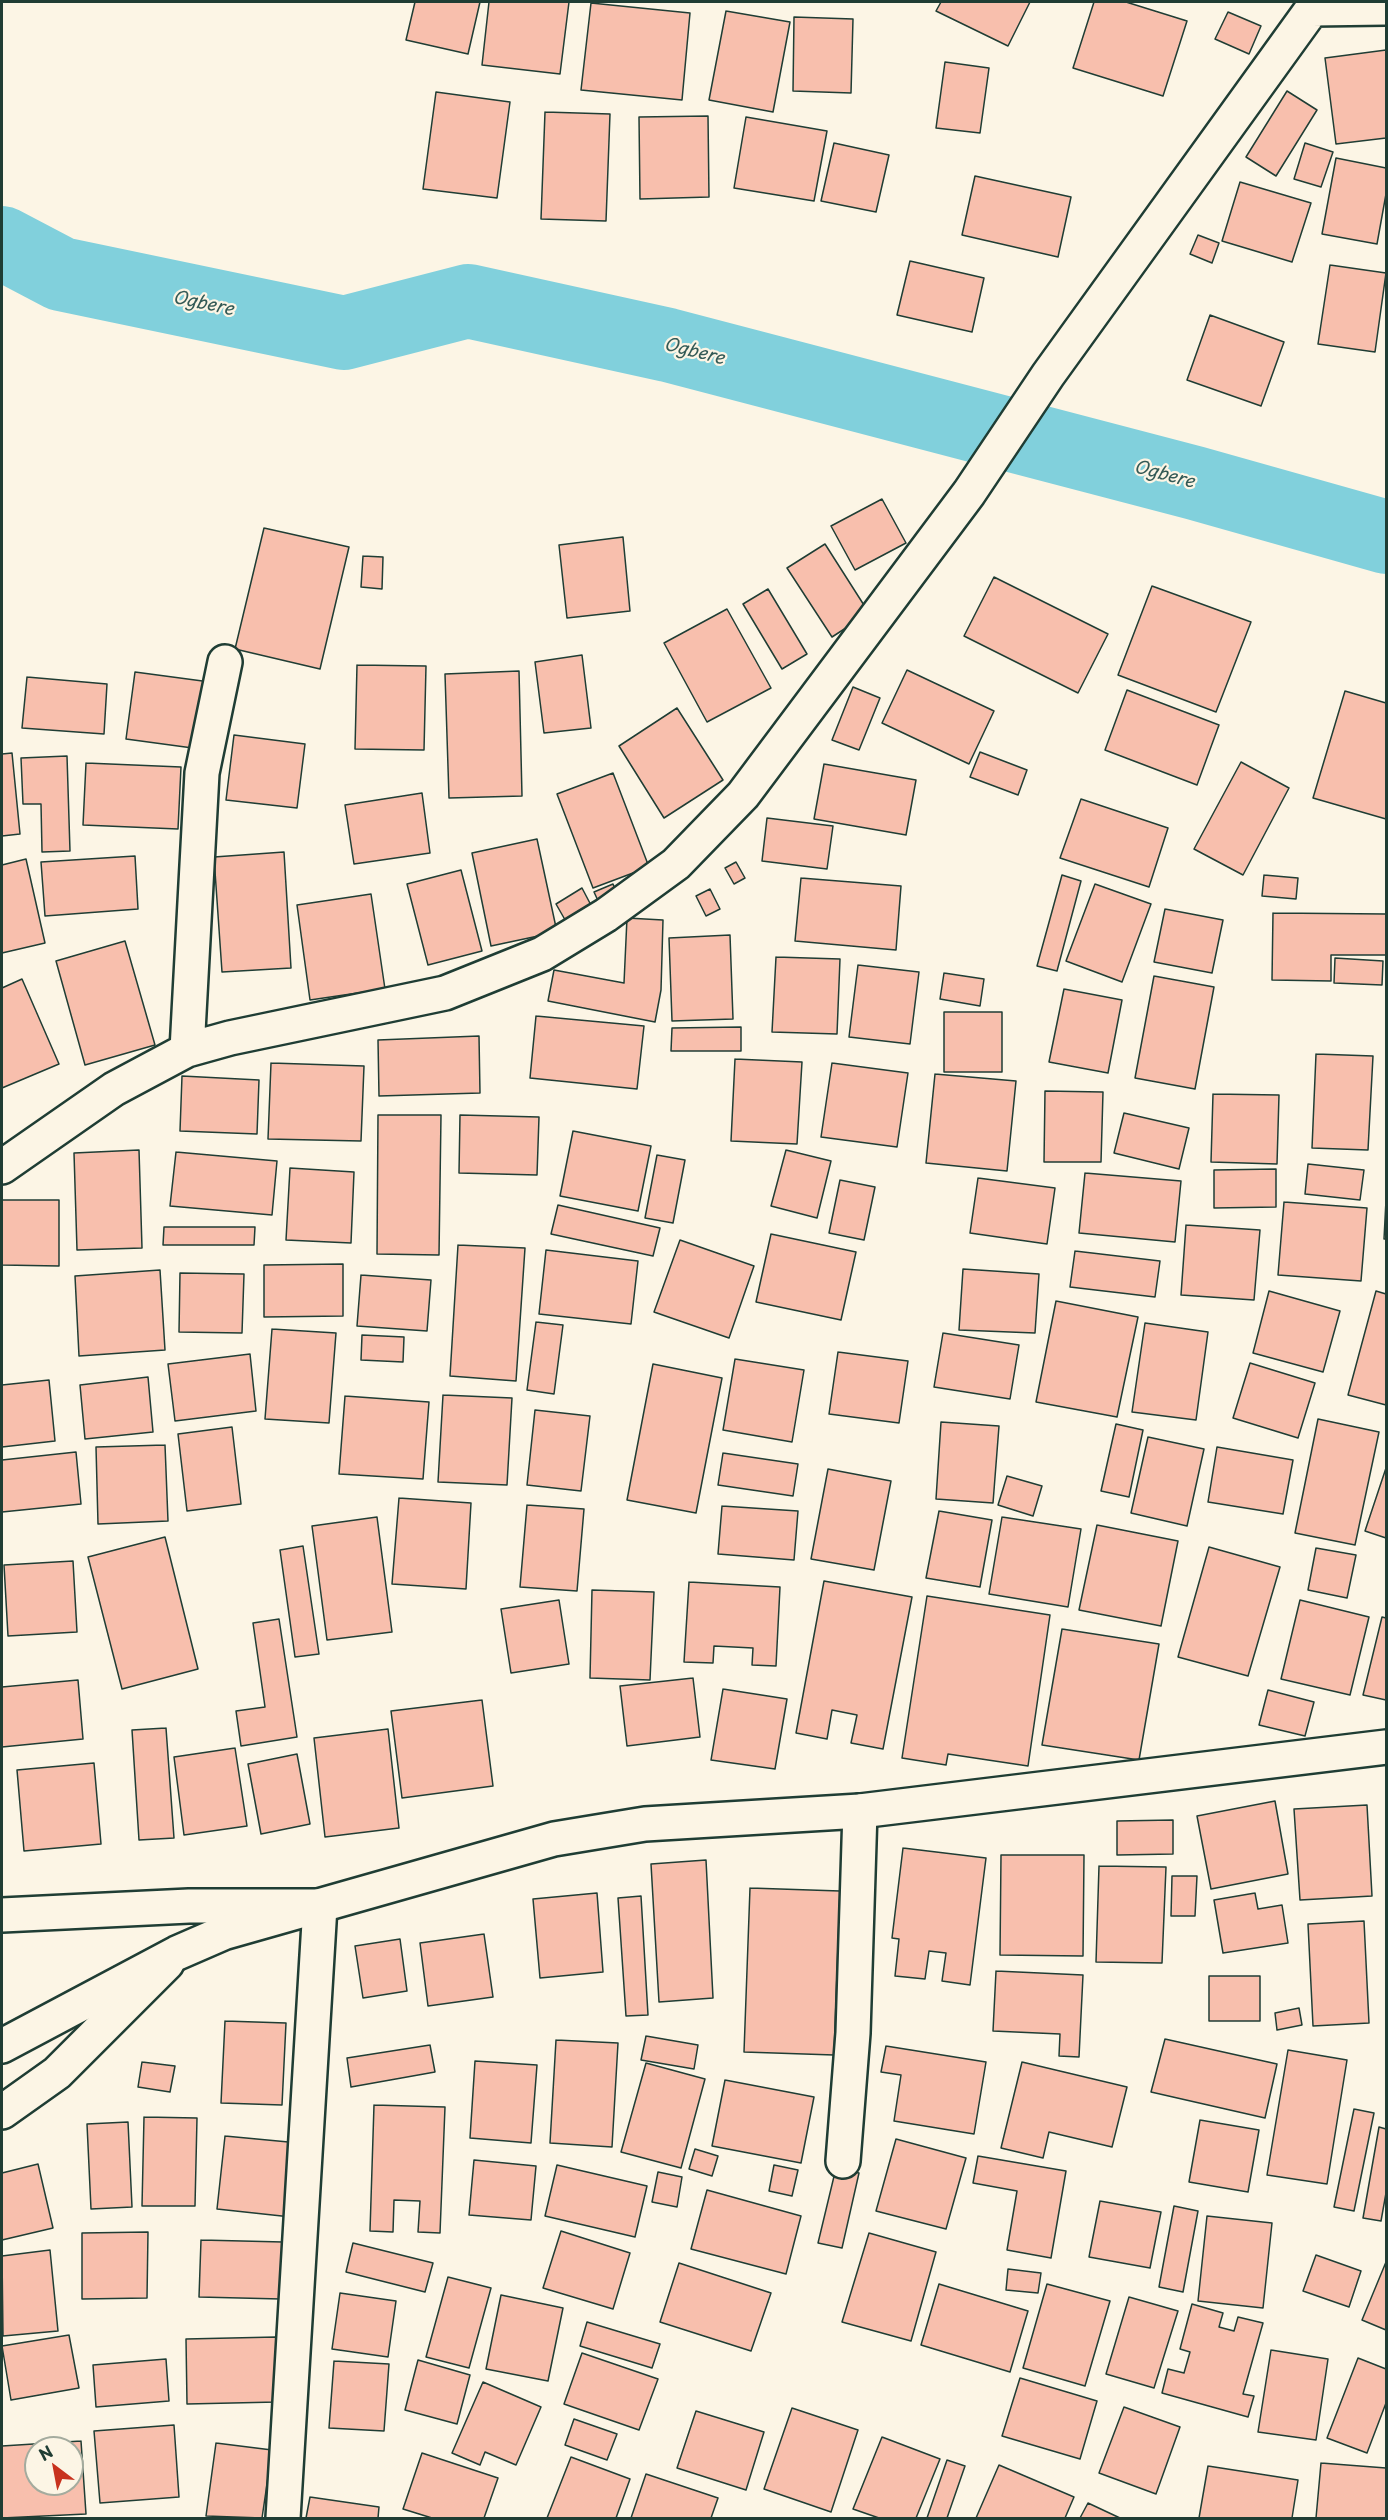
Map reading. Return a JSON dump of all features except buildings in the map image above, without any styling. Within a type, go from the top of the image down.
[{"type":"street","points":[[2,1167],[114,1089],[187,1050],[230,1038],[445,993],[542,954],[606,915],[675,864],[743,795],[969,493],[1048,375],[1313,5],[1386,8]]},
{"type":"street","points":[[187,1050],[202,773],[225,662]]},
{"type":"street","points":[[2,2046],[177,1953],[223,1933],[554,1839],[645,1824],[860,1811],[1386,1747]]},
{"type":"street","points":[[843,2161],[853,2033],[860,1811]]},
{"type":"street","points":[[2,1915],[189,1906],[320,1906]]},
{"type":"street","points":[[283,2518],[320,1906]]},
{"type":"street","points":[[2,2112],[57,2073],[177,1953]]},
{"type":"waterway","name":"Ogbere","points":[[2,243],[61,274],[344,333],[468,301],[668,345],[1195,483],[1386,537]]}]
